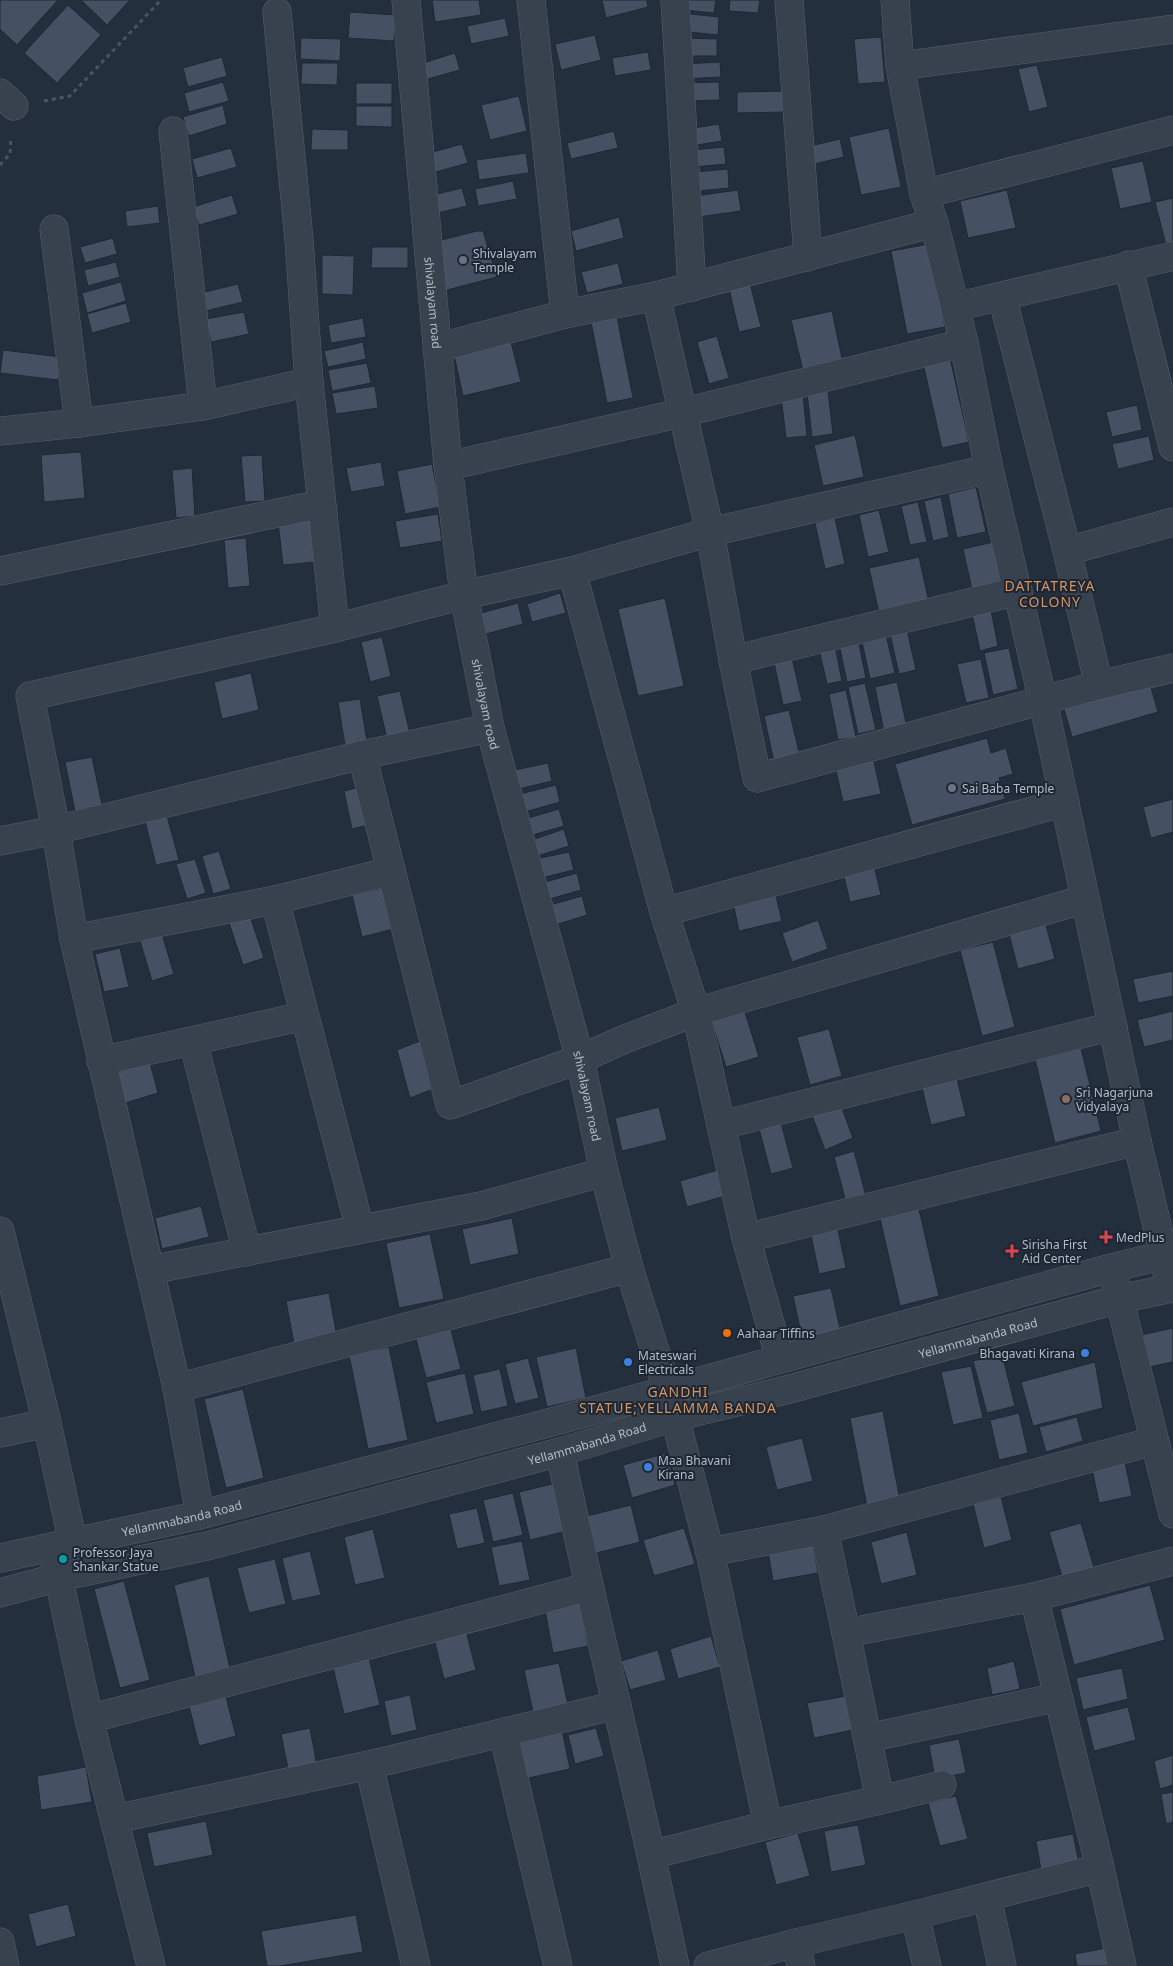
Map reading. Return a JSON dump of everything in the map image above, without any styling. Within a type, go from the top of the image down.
[{"type":"street","name":"shivalayam road","points":[[406,0],[448,466],[464,595],[490,728],[580,1059],[604,1172],[629,1268],[675,1417],[710,1552],[768,1825]]},
{"type":"street","points":[[531,0],[565,314]]},
{"type":"street","points":[[675,0],[692,287]]},
{"type":"street","points":[[789,0],[808,257]]},
{"type":"street","points":[[896,0],[900,66],[924,194],[934,224],[964,342],[989,469],[1043,701],[1137,1141],[1168,1254],[1171,1288]]},
{"type":"street","points":[[277,12],[299,240],[309,382],[335,628]]},
{"type":"street","points":[[900,66],[1173,28]]},
{"type":"street","points":[[173,130],[203,406]]},
{"type":"street","points":[[924,194],[1173,130]]},
{"type":"street","points":[[437,348],[565,314],[656,296],[934,224]]},
{"type":"street","points":[[54,229],[79,423]]},
{"type":"street","points":[[955,308],[1128,265],[1173,256]]},
{"type":"street","points":[[1128,265],[1173,447]]},
{"type":"street","points":[[656,296],[681,413],[710,532],[757,778],[1099,685],[1173,668]]},
{"type":"street","points":[[1002,296],[1099,685]]},
{"type":"street","points":[[448,466],[681,413],[964,342]]},
{"type":"street","points":[[0,431],[79,423],[203,406],[309,382]]},
{"type":"street","points":[[200,1515],[177,1388],[74,938],[56,830],[30,696],[335,628],[464,595],[572,571],[710,532],[989,469]]},
{"type":"street","points":[[0,571],[321,504]]},
{"type":"street","points":[[1067,551],[1173,522]]},
{"type":"street","points":[[572,571],[664,912],[696,1012],[746,1238],[780,1358]]},
{"type":"street","points":[[733,660],[1018,592]]},
{"type":"street","points":[[0,841],[56,830],[362,755],[490,728]]},
{"type":"street","points":[[362,755],[450,1105],[580,1059],[696,1012],[1085,899]]},
{"type":"street","points":[[664,912],[1065,802]]},
{"type":"street","points":[[74,938],[274,900],[390,871]]},
{"type":"street","points":[[274,900],[360,1229]]},
{"type":"street","points":[[101,1061],[304,1016]]},
{"type":"street","points":[[722,1126],[1113,1026]]},
{"type":"street","points":[[193,1042],[247,1252]]},
{"type":"street","points":[[746,1238],[1137,1141]]},
{"type":"street","points":[[150,1270],[481,1206],[604,1172]]},
{"type":"street","points":[[0,1231],[47,1423],[62,1545],[59,1578],[89,1719],[151,1966]]},
{"type":"street","name":"Yellammabanda Road","points":[[0,1558],[200,1515],[552,1422],[666,1389],[1168,1254]]},
{"type":"street","points":[[177,1388],[629,1268]]},
{"type":"street","points":[[1111,1268],[1173,1514]]},
{"type":"street","name":"Yellammabanda Road","points":[[0,1592],[207,1546],[560,1452],[675,1417],[786,1390],[1119,1299],[1171,1288]]},
{"type":"street","points":[[0,1433],[47,1423]]},
{"type":"street","points":[[710,1552],[824,1530],[1154,1441]]},
{"type":"street","points":[[560,1452],[588,1587],[617,1705],[675,1966]]},
{"type":"street","points":[[824,1530],[880,1800]]},
{"type":"street","points":[[846,1633],[1034,1597],[1173,1561]]},
{"type":"street","points":[[89,1719],[588,1587]]},
{"type":"street","points":[[1034,1597],[1122,1966]]},
{"type":"street","points":[[868,1738],[1058,1697]]},
{"type":"street","points":[[115,1819],[369,1765],[617,1705]]},
{"type":"street","points":[[503,1732],[558,1966]]},
{"type":"street","points":[[369,1765],[416,1966]]},
{"type":"street","points":[[651,1855],[768,1825],[942,1785]]},
{"type":"street","points":[[708,1966],[798,1954],[915,1916],[1100,1868]]},
{"type":"street","points":[[986,1897],[1002,1966]]},
{"type":"street","points":[[915,1916],[927,1966]]},
{"type":"street","points":[[0,1942],[6,1966]]},
{"type":"path","points":[[0,165],[10,154],[7,100],[70,96],[161,0]]},
{"type":"building","points":[[0,0],[58,0],[17,45],[0,29]]},
{"type":"building","points":[[81,0],[130,0],[107,25]]},
{"type":"building","points":[[432,0],[479,0],[481,15],[435,22]]},
{"type":"building","points":[[602,0],[647,0],[648,7],[606,18]]},
{"type":"building","points":[[676,0],[716,0],[714,13],[675,9]]},
{"type":"building","points":[[730,0],[760,0],[758,13],[729,11]]},
{"type":"building","points":[[68,5],[101,35],[57,83],[24,53]]},
{"type":"building","points":[[350,12],[395,15],[394,41],[348,38]]},
{"type":"building","points":[[681,13],[719,17],[718,35],[679,31]]},
{"type":"building","points":[[505,18],[509,36],[471,44],[467,26]]},
{"type":"building","points":[[595,35],[601,60],[561,70],[555,44]]},
{"type":"building","points":[[881,37],[885,82],[858,84],[854,39]]},
{"type":"building","points":[[301,38],[341,39],[340,61],[300,59]]},
{"type":"building","points":[[682,38],[717,39],[717,56],[681,56]]},
{"type":"building","points":[[648,52],[651,70],[615,76],[612,58]]},
{"type":"building","points":[[455,53],[460,70],[424,80],[420,64]]},
{"type":"building","points":[[222,57],[227,76],[188,87],[183,68]]},
{"type":"building","points":[[720,62],[721,77],[684,79],[683,64]]},
{"type":"building","points":[[302,63],[338,63],[337,85],[301,84]]},
{"type":"building","points":[[1037,65],[1048,107],[1029,112],[1018,69]]},
{"type":"building","points":[[223,82],[229,101],[189,112],[184,93]]},
{"type":"building","points":[[719,82],[720,100],[687,101],[686,83]]},
{"type":"building","points":[[356,83],[392,83],[392,104],[356,104]]},
{"type":"building","points":[[785,91],[786,112],[737,113],[737,92]]},
{"type":"building","points":[[519,96],[527,131],[490,140],[481,105]]},
{"type":"building","points":[[223,105],[227,124],[189,136],[183,117]]},
{"type":"building","points":[[356,106],[392,106],[392,127],[356,126]]},
{"type":"building","points":[[719,124],[722,141],[691,146],[688,129]]},
{"type":"building","points":[[889,128],[901,187],[861,195],[849,137]]},
{"type":"building","points":[[312,129],[348,130],[348,150],[311,150]]},
{"type":"building","points":[[614,131],[618,148],[571,159],[567,143]]},
{"type":"building","points":[[840,139],[844,157],[810,165],[806,147]]},
{"type":"building","points":[[462,144],[468,163],[432,173],[426,154]]},
{"type":"building","points":[[724,147],[726,164],[694,167],[692,150]]},
{"type":"building","points":[[231,148],[237,167],[197,178],[192,159]]},
{"type":"building","points":[[526,153],[529,173],[479,180],[476,160]]},
{"type":"building","points":[[1143,161],[1152,202],[1120,209],[1111,168]]},
{"type":"building","points":[[728,169],[729,188],[697,191],[695,172]]},
{"type":"building","points":[[513,181],[517,199],[478,206],[475,189]]},
{"type":"building","points":[[462,188],[467,206],[433,214],[429,196]]},
{"type":"building","points":[[738,190],[741,211],[698,217],[695,196]]},
{"type":"building","points":[[1007,190],[1016,228],[968,238],[960,201]]},
{"type":"building","points":[[232,195],[238,214],[199,225],[193,207]]},
{"type":"building","points":[[1173,198],[1173,244],[1166,245],[1155,202]]},
{"type":"building","points":[[158,206],[160,223],[127,227],[125,211]]},
{"type":"building","points":[[619,217],[624,238],[576,251],[571,231]]},
{"type":"building","name":"Shivalayam Temple","points":[[483,231],[497,277],[443,291],[430,243]]},
{"type":"building","points":[[113,238],[117,254],[85,263],[80,247]]},
{"type":"building","points":[[930,244],[945,327],[907,334],[891,251]]},
{"type":"building","points":[[372,247],[408,247],[408,268],[371,268]]},
{"type":"building","points":[[322,255],[354,256],[353,295],[322,294]]},
{"type":"building","points":[[116,262],[120,277],[88,286],[84,270]]},
{"type":"building","points":[[618,263],[623,284],[587,293],[581,272]]},
{"type":"building","points":[[749,279],[761,327],[739,332],[728,284]]},
{"type":"building","points":[[121,282],[126,301],[87,313],[82,293]]},
{"type":"building","points":[[238,284],[243,302],[205,311],[201,293]]},
{"type":"building","points":[[126,303],[131,322],[92,333],[87,314]]},
{"type":"building","points":[[832,311],[843,363],[803,371],[791,320]]},
{"type":"building","points":[[244,312],[249,334],[211,342],[206,319]]},
{"type":"building","points":[[617,317],[633,398],[607,403],[591,322]]},
{"type":"building","points":[[363,318],[366,337],[331,343],[328,325]]},
{"type":"building","points":[[717,336],[729,378],[709,384],[697,342]]},
{"type":"building","points":[[363,342],[366,359],[328,367],[324,351]]},
{"type":"building","points":[[511,342],[521,382],[463,396],[454,355]]},
{"type":"building","points":[[3,350],[61,357],[58,380],[0,373]]},
{"type":"building","points":[[950,358],[969,442],[942,448],[923,363]]},
{"type":"building","points":[[367,363],[371,383],[332,391],[328,370]]},
{"type":"building","points":[[375,386],[378,408],[336,414],[332,393]]},
{"type":"building","points":[[828,391],[833,434],[812,437],[807,393]]},
{"type":"building","points":[[803,394],[807,436],[786,438],[781,396]]},
{"type":"building","points":[[1137,405],[1142,430],[1112,437],[1106,412]]},
{"type":"building","points":[[855,435],[864,477],[823,486],[814,445]]},
{"type":"building","points":[[1149,436],[1154,460],[1118,469],[1112,444]]},
{"type":"building","points":[[81,452],[85,498],[44,502],[41,455]]},
{"type":"building","points":[[262,455],[265,501],[245,502],[241,456]]},
{"type":"building","points":[[381,462],[385,486],[351,492],[346,468]]},
{"type":"building","points":[[432,464],[440,507],[405,514],[397,471]]},
{"type":"building","points":[[192,468],[195,516],[176,518],[172,470]]},
{"type":"building","points":[[976,487],[986,532],[957,538],[948,494]]},
{"type":"building","points":[[941,497],[949,537],[933,541],[924,501]]},
{"type":"building","points":[[918,502],[927,542],[910,545],[901,506]]},
{"type":"building","points":[[879,510],[889,552],[868,557],[859,515]]},
{"type":"building","points":[[438,514],[442,541],[400,548],[395,521]]},
{"type":"building","points":[[311,518],[315,562],[283,565],[278,522]]},
{"type":"building","points":[[835,518],[845,564],[825,569],[815,523]]},
{"type":"building","points":[[246,538],[250,586],[228,588],[224,540]]},
{"type":"building","points":[[998,541],[1008,586],[973,594],[963,549]]},
{"type":"building","points":[[919,557],[929,602],[879,613],[869,568]]},
{"type":"building","points":[[560,593],[566,613],[532,622],[527,604]]},
{"type":"building","points":[[665,598],[684,686],[638,696],[618,609]]},
{"type":"building","points":[[518,603],[523,624],[486,634],[481,613]]},
{"type":"building","points":[[990,605],[998,646],[980,651],[971,609]]},
{"type":"building","points":[[906,625],[916,670],[899,674],[889,629]]},
{"type":"building","points":[[885,631],[895,673],[870,679],[861,637]]},
{"type":"building","points":[[382,637],[391,676],[370,682],[361,642]]},
{"type":"building","points":[[858,639],[866,678],[847,682],[839,644]]},
{"type":"building","points":[[835,646],[842,681],[827,684],[819,649]]},
{"type":"building","points":[[1009,648],[1018,689],[993,695],[984,653]]},
{"type":"building","points":[[792,658],[802,701],[783,705],[774,662]]},
{"type":"building","points":[[981,659],[989,698],[966,703],[957,664]]},
{"type":"building","points":[[251,673],[259,710],[222,719],[214,682]]},
{"type":"building","points":[[897,682],[907,727],[884,732],[875,687]]},
{"type":"building","points":[[865,683],[876,730],[858,734],[848,687]]},
{"type":"building","points":[[1150,684],[1158,712],[1072,737],[1064,709]]},
{"type":"building","points":[[846,690],[856,737],[838,740],[829,694]]},
{"type":"building","points":[[400,691],[410,734],[387,739],[377,696]]},
{"type":"building","points":[[360,699],[367,741],[345,745],[338,702]]},
{"type":"building","points":[[789,710],[800,756],[774,762],[764,716]]},
{"type":"building","name":"Sai Baba Temple","points":[[987,738],[991,753],[1006,748],[1013,774],[999,778],[1005,799],[912,825],[895,764]]},
{"type":"building","points":[[92,757],[102,805],[75,811],[65,762]]},
{"type":"building","points":[[873,757],[881,794],[843,802],[835,766]]},
{"type":"building","points":[[548,763],[552,781],[519,789],[515,770]]},
{"type":"building","points":[[556,785],[560,802],[525,812],[520,794]]},
{"type":"building","points":[[364,786],[372,824],[352,829],[344,791]]},
{"type":"building","points":[[1173,799],[1173,832],[1151,838],[1143,807]]},
{"type":"building","points":[[559,809],[564,826],[529,836],[525,819]]},
{"type":"building","points":[[167,816],[179,860],[156,865],[145,821]]},
{"type":"building","points":[[564,829],[569,846],[534,857],[529,841]]},
{"type":"building","points":[[219,851],[231,889],[213,894],[202,856]]},
{"type":"building","points":[[569,852],[574,870],[541,878],[536,859]]},
{"type":"building","points":[[195,859],[206,893],[187,899],[176,864]]},
{"type":"building","points":[[874,865],[881,895],[850,902],[843,872]]},
{"type":"building","points":[[577,873],[581,890],[546,900],[542,883]]},
{"type":"building","points":[[391,886],[401,927],[362,937],[352,895]]},
{"type":"building","points":[[775,892],[782,921],[739,931],[733,902]]},
{"type":"building","points":[[582,896],[587,915],[555,925],[550,905]]},
{"type":"building","points":[[250,916],[264,958],[243,965],[229,923]]},
{"type":"building","points":[[818,920],[828,949],[792,962],[782,933]]},
{"type":"building","points":[[1046,925],[1055,959],[1018,969],[1009,934]]},
{"type":"building","points":[[162,934],[174,974],[152,981],[140,941]]},
{"type":"building","points":[[993,942],[1015,1027],[982,1036],[960,950]]},
{"type":"building","points":[[120,948],[129,987],[104,992],[95,954]]},
{"type":"building","points":[[1173,971],[1173,996],[1138,1003],[1133,979]]},
{"type":"building","points":[[743,1006],[759,1057],[726,1067],[710,1016]]},
{"type":"building","points":[[1173,1011],[1173,1040],[1144,1047],[1137,1020]]},
{"type":"building","points":[[829,1029],[842,1076],[810,1085],[797,1037]]},
{"type":"building","points":[[420,1041],[433,1089],[410,1098],[397,1050]]},
{"type":"building","points":[[1080,1044],[1101,1131],[1055,1143],[1034,1055]]},
{"type":"building","points":[[150,1063],[158,1093],[122,1104],[113,1073]]},
{"type":"building","points":[[956,1075],[966,1116],[931,1125],[921,1084]]},
{"type":"building","points":[[839,1100],[853,1138],[825,1150],[810,1110]]},
{"type":"building","points":[[659,1107],[667,1140],[622,1151],[615,1118]]},
{"type":"building","points":[[780,1119],[793,1168],[771,1174],[758,1125]]},
{"type":"building","points":[[854,1151],[866,1196],[846,1202],[834,1157]]},
{"type":"building","points":[[718,1170],[725,1196],[687,1207],[680,1181]]},
{"type":"building","points":[[918,1205],[939,1296],[900,1306],[879,1214]]},
{"type":"building","points":[[201,1206],[209,1237],[162,1249],[155,1218]]},
{"type":"building","points":[[512,1218],[519,1254],[470,1265],[462,1229]]},
{"type":"building","points":[[837,1225],[846,1268],[819,1274],[810,1230]]},
{"type":"building","points":[[430,1234],[444,1299],[399,1308],[386,1243]]},
{"type":"building","points":[[831,1288],[841,1333],[803,1342],[793,1296]]},
{"type":"building","points":[[329,1293],[338,1342],[295,1349],[286,1301]]},
{"type":"building","points":[[450,1326],[461,1369],[426,1378],[415,1335]]},
{"type":"building","points":[[1173,1328],[1173,1362],[1149,1367],[1141,1335]]},
{"type":"building","points":[[389,1347],[408,1440],[368,1449],[349,1355]]},
{"type":"building","points":[[576,1348],[586,1398],[547,1407],[536,1357]]},
{"type":"building","points":[[1002,1354],[1015,1406],[987,1413],[973,1361]]},
{"type":"building","points":[[528,1358],[539,1398],[515,1404],[505,1364]]},
{"type":"building","points":[[1095,1362],[1103,1408],[1033,1426],[1021,1382]]},
{"type":"building","points":[[971,1366],[983,1418],[953,1425],[941,1372]]},
{"type":"building","points":[[500,1369],[508,1406],[481,1412],[473,1375]]},
{"type":"building","points":[[465,1373],[474,1414],[436,1423],[426,1382]]},
{"type":"building","points":[[243,1389],[264,1478],[226,1488],[204,1399]]},
{"type":"building","points":[[883,1411],[901,1506],[868,1512],[850,1418]]},
{"type":"building","points":[[1019,1413],[1028,1453],[999,1460],[990,1420]]},
{"type":"building","points":[[1077,1417],[1083,1441],[1046,1452],[1039,1427]]},
{"type":"building","points":[[802,1438],[813,1481],[777,1490],[766,1447]]},
{"type":"building","points":[[667,1453],[675,1485],[632,1498],[623,1465]]},
{"type":"building","points":[[1125,1462],[1132,1496],[1099,1503],[1092,1468]]},
{"type":"building","points":[[556,1483],[567,1531],[530,1540],[519,1492]]},
{"type":"building","points":[[513,1493],[523,1535],[493,1542],[483,1500]]},
{"type":"building","points":[[1001,1497],[1012,1540],[984,1548],[973,1504]]},
{"type":"building","points":[[631,1505],[640,1542],[596,1553],[587,1516]]},
{"type":"building","points":[[477,1508],[485,1543],[457,1549],[449,1514]]},
{"type":"building","points":[[1081,1523],[1095,1571],[1063,1580],[1049,1532]]},
{"type":"building","points":[[684,1528],[695,1564],[654,1576],[643,1540]]},
{"type":"building","points":[[373,1529],[385,1578],[355,1585],[344,1537]]},
{"type":"building","points":[[907,1532],[917,1575],[881,1584],[871,1542]]},
{"type":"building","points":[[522,1541],[530,1580],[499,1586],[491,1547]]},
{"type":"building","points":[[813,1544],[818,1573],[773,1581],[768,1552]]},
{"type":"building","points":[[310,1551],[321,1595],[292,1601],[282,1558]]},
{"type":"building","points":[[275,1559],[286,1604],[249,1613],[237,1568]]},
{"type":"building","points":[[209,1576],[231,1673],[196,1681],[174,1585]]},
{"type":"building","points":[[124,1581],[150,1680],[120,1688],[94,1589]]},
{"type":"building","points":[[1150,1585],[1165,1640],[1074,1665],[1060,1609]]},
{"type":"building","points":[[580,1603],[588,1646],[553,1653],[545,1610]]},
{"type":"building","points":[[466,1631],[476,1670],[444,1679],[434,1639]]},
{"type":"building","points":[[711,1636],[720,1667],[678,1679],[670,1649]]},
{"type":"building","points":[[658,1650],[666,1680],[630,1690],[621,1661]]},
{"type":"building","points":[[369,1658],[380,1705],[344,1714],[333,1667]]},
{"type":"building","points":[[1014,1661],[1020,1689],[992,1695],[987,1668]]},
{"type":"building","points":[[559,1663],[568,1705],[533,1712],[524,1670]]},
{"type":"building","points":[[1122,1668],[1128,1699],[1083,1710],[1076,1678]]},
{"type":"building","points":[[225,1693],[236,1736],[199,1746],[188,1702]]},
{"type":"building","points":[[410,1695],[417,1730],[391,1736],[384,1701]]},
{"type":"building","points":[[846,1696],[853,1730],[814,1738],[807,1703]]},
{"type":"building","points":[[1128,1707],[1136,1740],[1094,1751],[1086,1717]]},
{"type":"building","points":[[310,1728],[318,1772],[290,1778],[281,1734]]},
{"type":"building","points":[[596,1728],[604,1756],[575,1764],[568,1735]]},
{"type":"building","points":[[562,1730],[570,1769],[524,1779],[516,1740]]},
{"type":"building","points":[[959,1739],[966,1773],[935,1779],[929,1745]]},
{"type":"building","points":[[1173,1755],[1173,1785],[1160,1789],[1154,1761]]},
{"type":"building","points":[[86,1767],[92,1802],[41,1810],[37,1776]]},
{"type":"building","points":[[1173,1792],[1173,1822],[1166,1824],[1161,1794]]},
{"type":"building","points":[[956,1796],[968,1839],[940,1846],[928,1803]]},
{"type":"building","points":[[206,1821],[213,1855],[154,1867],[147,1833]]},
{"type":"building","points":[[858,1825],[866,1865],[831,1872],[824,1831]]},
{"type":"building","points":[[798,1833],[810,1876],[776,1885],[765,1842]]},
{"type":"building","points":[[1073,1834],[1079,1864],[1041,1870],[1036,1841]]},
{"type":"building","points":[[68,1904],[76,1936],[36,1947],[28,1914]]},
{"type":"building","points":[[356,1915],[363,1952],[280,1966],[267,1966],[261,1931]]},
{"type":"building","points":[[1112,1947],[1116,1966],[1077,1966],[1075,1954]]},
{"type":"place","name":"Shivalayam Temple","points":[[463,260]]},
{"type":"place","name":"Sai Baba Temple","points":[[952,788]]},
{"type":"place","name":"Sri Nagarjuna Vidyalaya","points":[[1066,1099]]},
{"type":"place","name":"MedPlus","points":[[1106,1237]]},
{"type":"place","name":"Sirisha First Aid Center","points":[[1012,1251]]},
{"type":"place","name":"Aahaar Tiffins","points":[[727,1333]]},
{"type":"place","name":"Bhagavati Kirana","points":[[1085,1353]]},
{"type":"place","name":"Mateswari Electricals","points":[[628,1362]]},
{"type":"place","name":"Maa Bhavani Kirana","points":[[648,1467]]},
{"type":"place","name":"Professor Jaya Shankar Statue","points":[[63,1559]]},
{"type":"district","name":"DATTATREYA COLONY","points":[[1050,594]]},
{"type":"district","name":"GANDHI STATUE;YELLAMMA BANDA","points":[[678,1399]]}]
